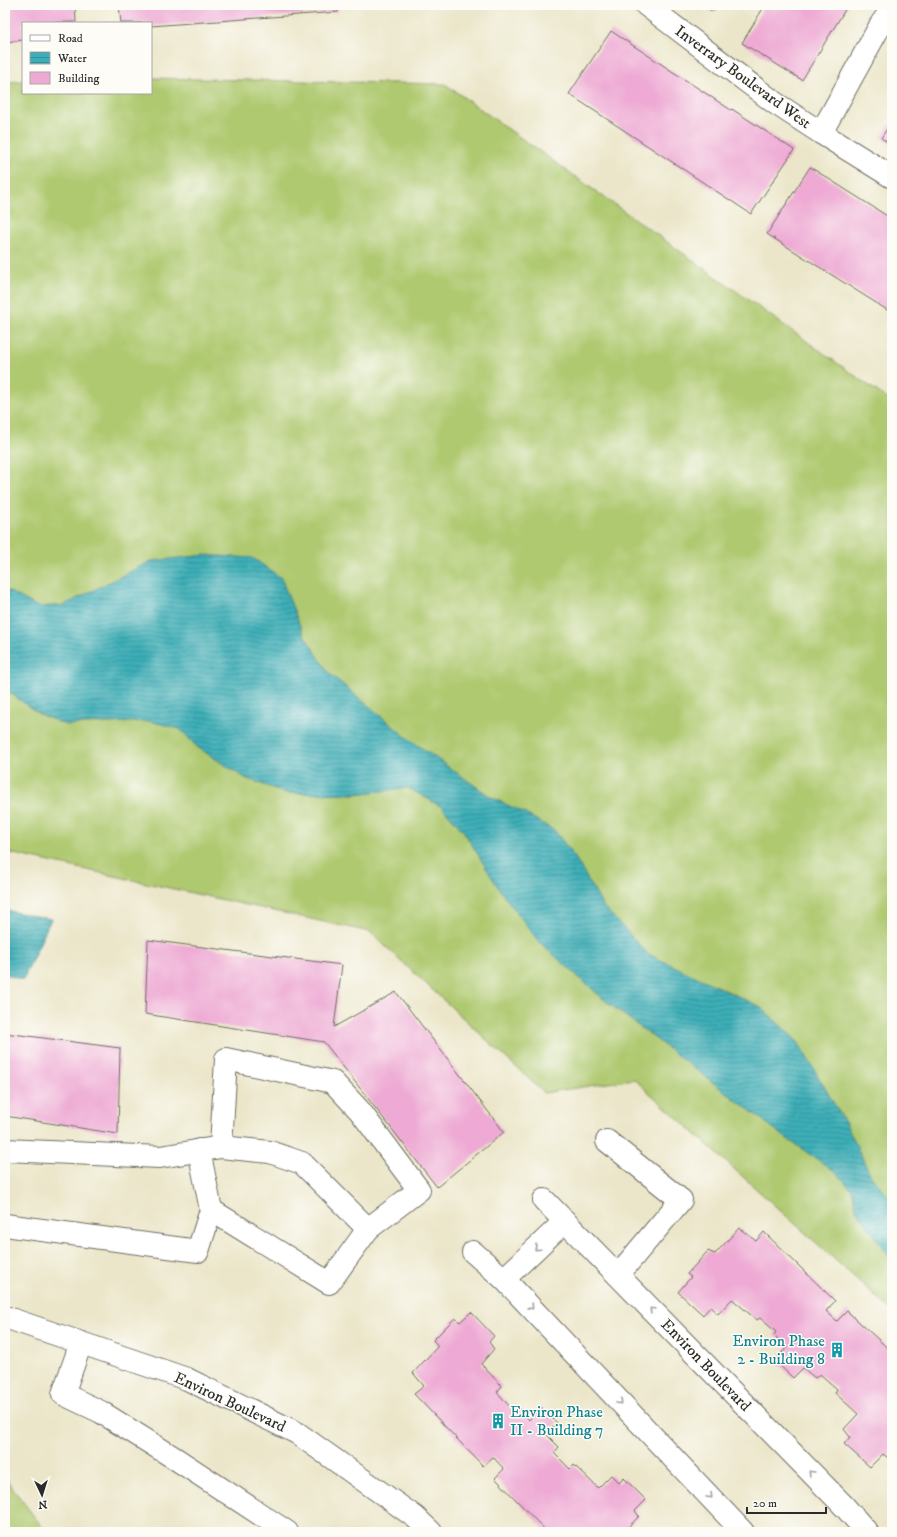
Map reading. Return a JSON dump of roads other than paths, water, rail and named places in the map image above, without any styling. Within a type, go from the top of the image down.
[{"type":"street","name":"Inverrary Boulevard West","points":[[646,5],[775,103],[820,133],[892,177]]},
{"type":"street","name":"Inverrary Boulevard West","points":[[820,133],[881,24],[892,9]]},
{"type":"street","points":[[211,1210],[330,1283],[368,1229],[419,1190],[360,1111],[333,1082],[226,1059],[221,1147]]},
{"type":"street","points":[[607,1141],[681,1200],[618,1275]]},
{"type":"street","points":[[5,1150],[160,1157],[221,1147],[270,1152],[302,1164],[368,1229]]},
{"type":"street","points":[[5,1225],[198,1251],[211,1210],[199,1150]]},
{"type":"street","name":"Environ Boulevard","points":[[544,1200],[844,1506],[867,1532]]},
{"type":"street","points":[[504,1279],[565,1221]]},
{"type":"street","points":[[473,1252],[504,1279],[743,1532]]},
{"type":"street","name":"Environ Boulevard","points":[[5,1317],[187,1379],[297,1433],[415,1517],[431,1532]]},
{"type":"street","points":[[81,1343],[63,1394],[101,1412],[176,1459],[286,1532]]},
{"type":"water","points":[[204,555],[253,558],[281,578],[303,633],[329,673],[405,736],[491,797],[526,814],[555,831],[576,859],[603,906],[648,954],[761,1007],[798,1042],[846,1124],[870,1174],[892,1201],[892,1261],[856,1209],[852,1190],[836,1172],[790,1141],[608,1003],[539,942],[499,889],[464,832],[442,807],[408,788],[355,794],[286,793],[245,778],[197,747],[180,729],[149,721],[66,725],[39,714],[5,689],[5,589],[38,607],[64,605],[151,561]]},
{"type":"water","points":[[5,910],[51,919],[23,980],[5,974]]},
{"type":"place","name":"Environ Phase 2 - Building 8","points":[[837,1350]]},
{"type":"place","name":"Environ Phase II - Building 7","points":[[498,1421]]}]
